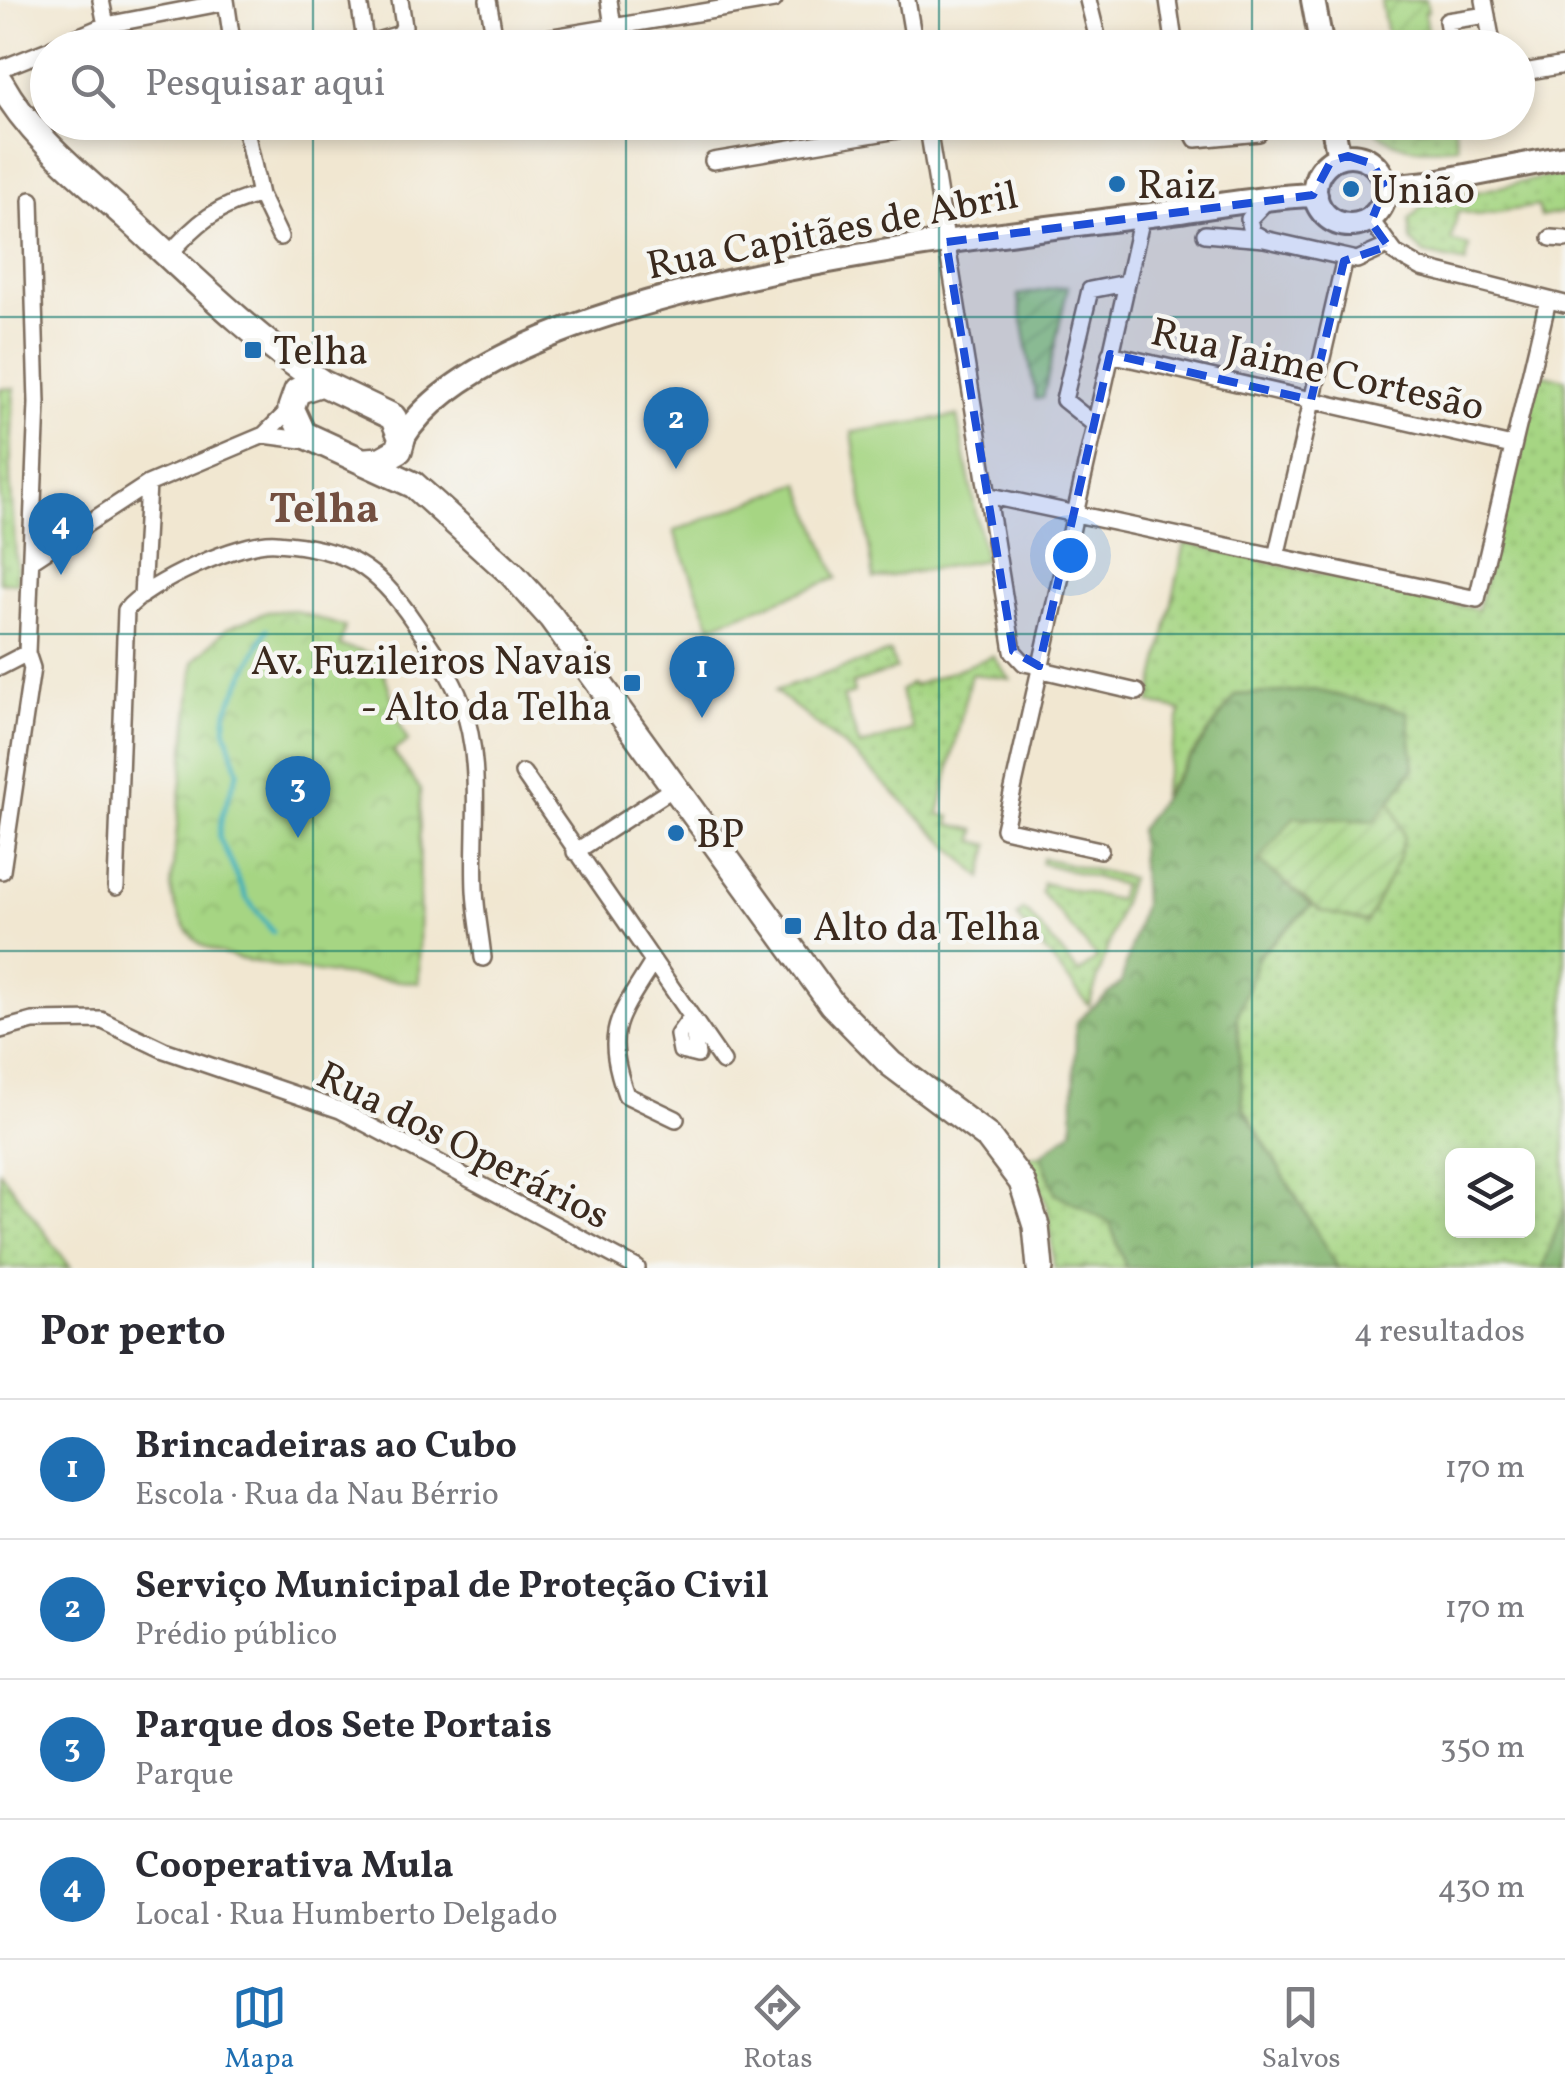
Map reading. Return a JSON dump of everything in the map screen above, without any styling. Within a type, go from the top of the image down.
[{"type":"main road","points":[[1313,0],[1319,30]]},
{"type":"main road","points":[[0,82],[30,122]]},
{"type":"main road","points":[[44,140],[279,355],[322,383],[385,409],[440,396]]},
{"type":"main road","points":[[1336,140],[1340,157]]},
{"type":"main road","points":[[1340,157],[1366,159],[1379,170],[1385,187],[1382,205],[1370,220],[1340,224],[1324,213],[1316,195],[1324,168],[1340,157]]},
{"type":"main road","points":[[1385,187],[1429,183],[1565,157]]},
{"type":"main road","name":"Rua Capitães de Abril","points":[[401,444],[416,417],[440,396],[558,332],[622,309],[737,279],[946,242],[1316,195]]},
{"type":"main road","points":[[279,355],[288,372],[296,426],[315,442],[414,485],[511,573],[551,617],[832,1004],[890,1064],[988,1138],[1022,1182],[1036,1226],[1040,1268]]},
{"type":"main road","points":[[291,404],[305,386],[322,383]]},
{"type":"main road","points":[[385,409],[414,485]]},
{"type":"main road","points":[[366,462],[392,456],[401,444]]},
{"type":"street","points":[[101,0],[106,25]]},
{"type":"street","points":[[359,0],[364,30]]},
{"type":"street","points":[[400,0],[402,30]]},
{"type":"street","points":[[488,0],[493,30]]},
{"type":"street","points":[[608,0],[613,26]]},
{"type":"street","points":[[590,30],[774,0]]},
{"type":"street","points":[[907,0],[912,30]]},
{"type":"street","points":[[1088,0],[1096,30]]},
{"type":"street","points":[[1168,0],[1172,30]]},
{"type":"street","points":[[94,30],[226,1],[230,30]]},
{"type":"street","points":[[1449,30],[1447,21],[1485,7]]},
{"type":"street","points":[[0,69],[30,56]]},
{"type":"street","points":[[1535,70],[1565,65]]},
{"type":"street","points":[[248,140],[260,195],[280,237]]},
{"type":"street","points":[[713,162],[837,140]]},
{"type":"street","points":[[930,140],[991,496],[1013,651],[1024,662],[1039,668],[1138,692]]},
{"type":"street","points":[[169,255],[194,225],[224,206],[260,195]]},
{"type":"street","points":[[1264,240],[1252,232],[1250,219],[1253,210],[1271,198]]},
{"type":"street","points":[[2,871],[32,668],[27,653],[37,404],[31,200]]},
{"type":"street","points":[[1100,850],[1004,829],[1142,217]]},
{"type":"street","points":[[1370,220],[1388,246],[1422,268],[1565,304]]},
{"type":"street","points":[[1205,234],[1264,240],[1345,258],[1365,259],[1388,246]]},
{"type":"street","points":[[1276,557],[1345,258]]},
{"type":"street","points":[[1094,424],[1064,400],[1090,290],[1126,282]]},
{"type":"street","points":[[991,496],[1477,598],[1548,300]]},
{"type":"street","name":"Rua Jaime Cortesão","points":[[1110,354],[1512,446]]},
{"type":"street","points":[[32,560],[148,484],[264,435],[291,404]]},
{"type":"street","points":[[264,435],[315,442]]},
{"type":"street","points":[[142,596],[148,484]]},
{"type":"street","points":[[116,887],[124,616],[142,596],[228,550],[265,542],[354,561],[388,584],[450,680],[471,736],[477,779],[475,890],[483,958]]},
{"type":"street","points":[[0,667],[27,653]]},
{"type":"street","points":[[523,773],[723,1062]]},
{"type":"street","points":[[575,852],[675,787]]},
{"type":"street","points":[[652,962],[621,1014],[611,1052],[626,1095],[676,1118]]},
{"type":"street","name":"Rua dos Operários","points":[[0,1030],[32,1021],[101,1020],[164,1050],[340,1110],[638,1268]]},
{"type":"highlighted area","points":[[1348,156],[1373,164],[1385,187],[1371,222],[1388,246],[1344,261],[1311,400],[1110,354],[1039,666],[1013,651],[946,242],[1313,195],[1331,161]]},
{"type":"green space","points":[[1426,0],[1427,30],[1386,30],[1381,1]]},
{"type":"green space","points":[[1390,140],[1457,140],[1458,146],[1432,149]]},
{"type":"green space","points":[[1565,173],[1565,212],[1541,217],[1538,206],[1478,215],[1458,211],[1451,241],[1469,246],[1466,263],[1424,254],[1411,241],[1409,220],[1425,203]]},
{"type":"green space","points":[[1068,286],[1043,398],[1036,399],[1018,295]]},
{"type":"green space","points":[[1537,373],[1565,379],[1565,1206],[1543,1268],[1338,1268],[1243,1107],[1236,1017],[1259,955],[1312,905],[1367,922],[1404,837],[1391,800],[1414,768],[1315,690],[1236,695],[1161,797],[1181,711],[1150,703],[1185,543],[1478,610]]},
{"type":"green space","points":[[14,388],[10,477],[18,583],[0,582],[0,389]]},
{"type":"green space","points":[[957,416],[985,560],[874,579],[852,432]]},
{"type":"green space","points":[[800,483],[837,578],[711,626],[674,531]]},
{"type":"green space","points":[[292,610],[345,627],[340,646],[373,654],[385,675],[408,741],[393,751],[420,789],[419,983],[269,965],[214,951],[187,930],[177,910],[171,887],[194,661],[227,628],[267,612]]},
{"type":"green space","points":[[890,652],[896,669],[852,684],[854,693],[843,697],[860,746],[913,729],[900,691],[911,683],[913,686],[993,656],[1010,679],[971,674],[939,814],[951,817],[949,824],[976,830],[974,841],[990,845],[982,878],[855,755],[775,691]]},
{"type":"green space","points":[[1315,690],[1408,712],[1414,768],[1376,821],[1295,817],[1260,862],[1312,905],[1259,955],[1237,1017],[1243,1107],[1338,1268],[1126,1268],[1110,1223],[1055,1193],[1041,1155],[1073,1130],[1076,1022],[1121,983],[1143,903],[1139,830],[1236,695]]},
{"type":"green space","points":[[1391,800],[1404,837],[1398,860],[1367,922],[1321,911],[1259,861],[1294,817],[1375,821]]},
{"type":"green space","points":[[1042,858],[1130,878],[1089,1006],[1017,916],[1023,910],[1028,913],[1079,973],[1097,958],[1041,892],[1043,883],[1118,900],[1122,885],[1041,863]]},
{"type":"green space","points":[[1041,1155],[1055,1193],[1110,1223],[1126,1268],[1054,1268],[1048,1207],[1025,1157]]},
{"type":"green space","points":[[0,1171],[71,1268],[0,1268]]},
{"type":"green space","points":[[1565,1206],[1565,1268],[1543,1268]]},
{"type":"waterway","points":[[267,629],[227,710],[225,728],[238,771],[222,815],[219,837],[247,899],[273,932]]},
{"type":"place","name":"Raiz","points":[[1117,184]]},
{"type":"place","name":"União","points":[[1351,189]]},
{"type":"place","name":"Telha","points":[[253,350]]},
{"type":"place","name":"Serviço Municipal de Proteção Civil","points":[[676,469]]},
{"type":"place","name":"Cooperativa Mula","points":[[61,575]]},
{"type":"place","name":"Av. Fuzileiros Navais - Alto da Telha","points":[[632,683]]},
{"type":"place","name":"Brincadeiras ao Cubo","points":[[702,718]]},
{"type":"place","name":"BP","points":[[676,833]]},
{"type":"place","name":"Parque dos Sete Portais","points":[[298,838]]},
{"type":"place","name":"Alto da Telha","points":[[793,926]]},
{"type":"district","name":"Telha","points":[[324,507]]}]
